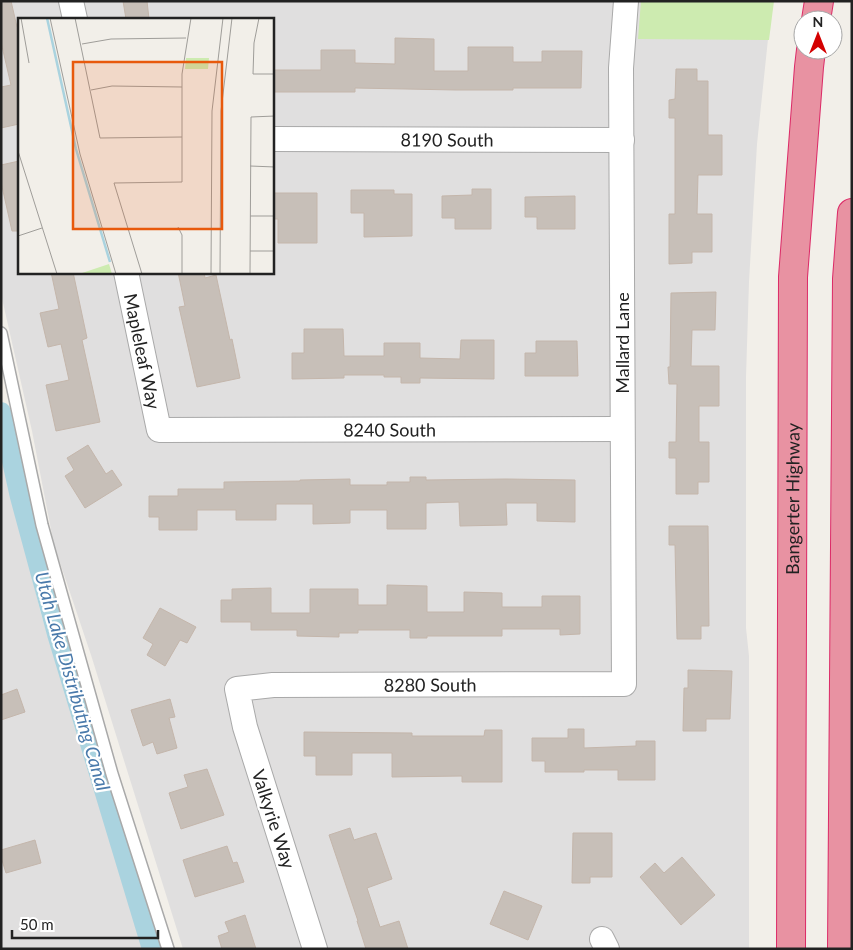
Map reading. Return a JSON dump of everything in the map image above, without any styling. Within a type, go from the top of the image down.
[{"type":"highway","name":"Bangerter Highway","points":[[791,949],[793,277],[810,60]]},
{"type":"highway","points":[[842,949],[847,280],[852,212]]},
{"type":"street","points":[[71,1],[75,18]]},
{"type":"street","name":"Mallard Lane","points":[[624,684],[621,68],[626,1]]},
{"type":"street","name":"8190 South","points":[[274,139],[622,140]]},
{"type":"street","name":"Mapleleaf Way","points":[[126,274],[158,430]]},
{"type":"street","name":"8240 South","points":[[158,430],[622,429]]},
{"type":"street","name":"8280 South","points":[[237,689],[274,685],[624,684]]},
{"type":"street","name":"Valkyrie Way","points":[[237,689],[245,727],[315,949]]},
{"type":"lane","points":[[1,333],[42,525],[112,774],[168,949]]},
{"type":"shaded area","points":[[1,1],[772,1],[757,144],[746,377],[746,628],[749,656],[749,949],[183,949],[91,655],[54,545],[32,431],[1,294]]},
{"type":"shaded area","points":[[1,437],[17,517],[41,614],[146,949],[1,949]]},
{"type":"green space","points":[[641,1],[774,1],[769,40],[638,39]]},
{"type":"building","points":[[1,1],[11,1],[18,27],[18,124],[1,128],[1,87],[11,85],[1,42]]},
{"type":"building","points":[[123,1],[147,1],[149,18],[126,18]]},
{"type":"building","points":[[395,38],[434,39],[434,71],[468,71],[468,47],[513,47],[513,62],[542,62],[542,51],[582,51],[581,88],[456,90],[355,88],[355,92],[274,92],[274,70],[321,70],[321,50],[355,50],[355,63],[395,64]]},
{"type":"building","points":[[676,69],[697,69],[697,81],[708,81],[708,135],[722,135],[722,175],[698,175],[697,214],[712,214],[712,252],[692,252],[692,263],[669,264],[669,214],[675,214],[675,118],[669,118],[669,100],[675,99]]},
{"type":"building","points":[[18,161],[18,231],[12,231],[1,182],[1,165]]},
{"type":"building","points":[[472,189],[491,189],[491,229],[455,229],[455,218],[442,218],[442,196],[472,195]]},
{"type":"building","points":[[351,190],[394,190],[394,194],[412,194],[412,236],[364,237],[364,213],[351,213]]},
{"type":"building","points":[[274,193],[317,193],[317,243],[278,243],[278,219],[274,219]]},
{"type":"building","points":[[575,196],[575,229],[537,229],[537,217],[525,217],[525,197]]},
{"type":"building","points":[[51,274],[73,274],[87,338],[82,340],[100,422],[56,431],[46,385],[69,380],[61,344],[48,347],[40,313],[59,309]]},
{"type":"building","points":[[178,274],[204,274],[205,278],[216,275],[240,378],[197,387],[179,307],[185,306]]},
{"type":"building","points":[[716,292],[715,330],[692,330],[691,366],[719,366],[719,406],[699,406],[699,442],[709,442],[709,482],[698,482],[698,494],[676,494],[676,458],[669,458],[669,442],[676,442],[677,384],[669,384],[671,293]]},
{"type":"building","points":[[304,329],[343,329],[344,356],[384,356],[384,343],[420,343],[420,358],[460,359],[461,340],[494,340],[494,379],[420,378],[420,383],[401,383],[401,377],[344,375],[344,378],[292,379],[292,353],[304,353]]},
{"type":"building","points":[[536,341],[577,341],[578,376],[525,376],[525,353],[536,353]]},
{"type":"building","points":[[88,445],[106,474],[112,470],[122,485],[85,508],[65,476],[74,470],[67,458]]},
{"type":"building","points":[[410,477],[426,477],[426,480],[575,480],[575,522],[537,521],[537,503],[506,503],[507,525],[460,526],[459,502],[426,503],[426,529],[387,529],[387,510],[350,510],[350,523],[313,524],[313,504],[276,504],[276,520],[236,520],[236,510],[197,510],[197,530],[159,530],[159,517],[149,517],[149,496],[178,496],[178,489],[224,489],[224,482],[350,479],[350,485],[387,485],[387,482],[410,482]]},
{"type":"building","points":[[669,526],[708,526],[709,626],[701,626],[701,639],[677,639],[675,545],[669,545]]},
{"type":"building","points":[[387,585],[427,586],[427,612],[464,612],[464,592],[502,593],[502,607],[542,607],[542,596],[580,596],[580,634],[560,635],[560,629],[502,629],[502,636],[427,636],[427,638],[410,638],[410,630],[358,630],[358,633],[339,633],[339,637],[297,636],[297,630],[251,630],[251,622],[221,622],[221,600],[232,600],[232,589],[271,588],[271,613],[310,613],[310,589],[358,589],[358,605],[387,605]]},
{"type":"building","points":[[160,608],[196,627],[187,643],[180,640],[165,666],[147,655],[153,644],[143,638]]},
{"type":"building","points":[[688,670],[732,671],[730,719],[706,719],[706,731],[683,731],[684,688],[688,688]]},
{"type":"building","points":[[17,689],[25,712],[1,720],[1,695]]},
{"type":"building","points":[[170,699],[175,717],[169,718],[177,748],[157,754],[153,742],[143,746],[131,710]]},
{"type":"building","points":[[568,729],[584,729],[584,748],[636,746],[636,741],[655,741],[655,780],[618,780],[618,770],[545,772],[545,761],[532,761],[532,738],[568,738]]},
{"type":"building","points":[[485,730],[502,730],[502,782],[462,782],[462,776],[392,777],[392,753],[352,753],[352,775],[316,775],[316,756],[304,756],[304,732],[412,733],[412,736],[484,736]]},
{"type":"building","points":[[207,769],[224,815],[181,829],[169,793],[188,787],[184,775]]},
{"type":"building","points":[[350,828],[354,840],[376,833],[392,879],[367,888],[380,927],[399,921],[408,949],[366,949],[329,835]]},
{"type":"building","points":[[573,833],[612,833],[612,877],[590,877],[590,883],[572,883]]},
{"type":"building","points":[[35,840],[41,863],[6,873],[1,850]]},
{"type":"building","points":[[227,846],[233,863],[237,862],[244,882],[195,897],[183,860]]},
{"type":"building","points":[[682,857],[715,895],[681,925],[640,877],[655,863],[664,873]]},
{"type":"building","points":[[504,891],[542,906],[528,940],[490,924]]},
{"type":"building","points":[[245,915],[256,949],[222,949],[218,936],[229,932],[225,922]]},
{"type":"waterway","name":"Utah Lake Distributing Canal","points":[[1,412],[20,497],[57,634],[152,949]]}]
